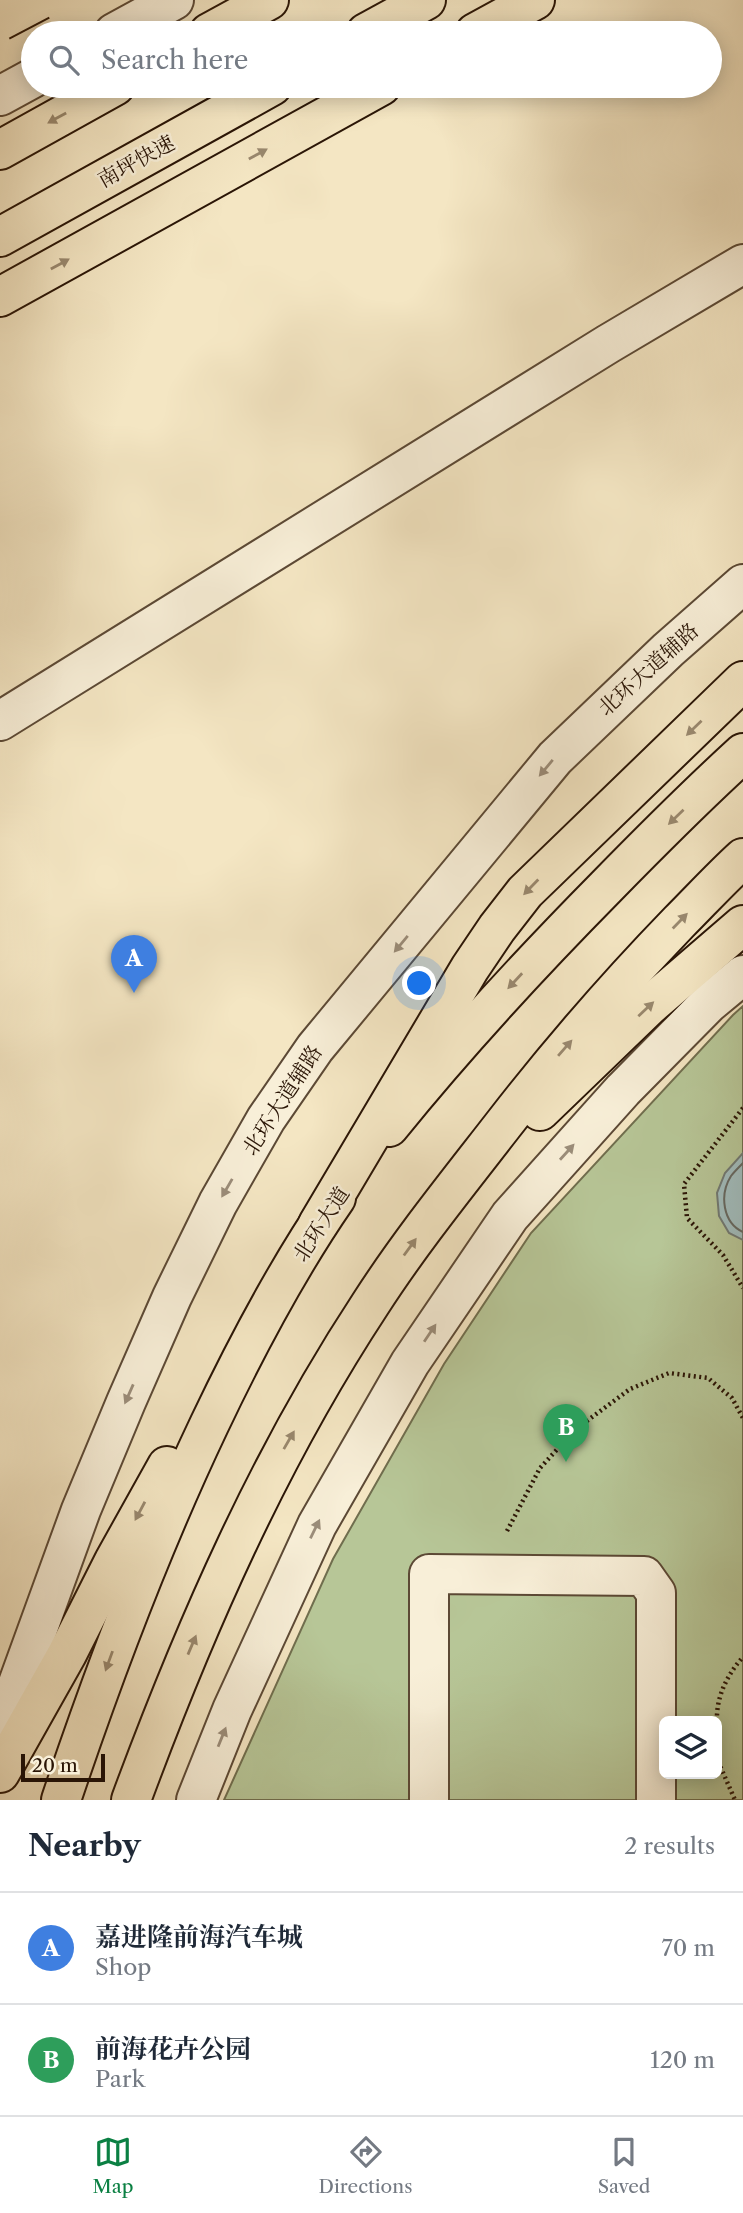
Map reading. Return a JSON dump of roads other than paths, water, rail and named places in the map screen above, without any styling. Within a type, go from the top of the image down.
[{"type":"main road","points":[[0,28],[19,0]]},
{"type":"main road","points":[[0,21],[40,0]]},
{"type":"main road","points":[[231,21],[269,0]]},
{"type":"main road","points":[[388,21],[426,0]]},
{"type":"main road","points":[[497,21],[535,0]]},
{"type":"main road","points":[[0,149],[93,98]]},
{"type":"main road","name":"南坪快速","points":[[0,237],[250,98]]},
{"type":"main road","points":[[0,297],[358,98]]},
{"type":"main road","points":[[0,1773],[67,1654],[147,1499],[318,1224],[470,968],[497,928],[525,892],[743,681]]},
{"type":"main road","name":"北环大道","points":[[61,1800],[149,1558],[194,1456],[263,1319],[318,1224],[370,1150],[456,1046],[639,853],[743,753]]},
{"type":"main road","points":[[131,1800],[169,1697],[226,1565],[280,1455],[328,1371],[372,1302],[438,1209],[543,1073],[633,970],[743,858]]},
{"type":"main road","points":[[438,1209],[649,1006],[743,925]]},
{"type":"main road","points":[[158,1800],[169,1697]]},
{"type":"street","points":[[136,21],[174,0]]},
{"type":"street","points":[[0,96],[21,85]]},
{"type":"street","points":[[0,722],[608,344],[743,264]]},
{"type":"street","name":"北环大道辅路","points":[[0,1733],[81,1510],[131,1391],[172,1297],[218,1203],[266,1119],[315,1048],[555,758],[668,650],[743,584]]},
{"type":"street","points":[[197,1800],[232,1710],[317,1525],[410,1363],[510,1216],[623,1090],[709,1003],[743,975]]},
{"type":"street","points":[[429,1800],[429,1574],[453,1574],[644,1576],[656,1593],[656,1800]]},
{"type":"water","points":[[743,1153],[743,1240],[729,1233],[719,1216],[717,1193],[725,1173]]},
{"type":"place","name":"嘉进隆前海汽车城","points":[[134,993]]},
{"type":"place","name":"前海花卉公园","points":[[566,1462]]}]
